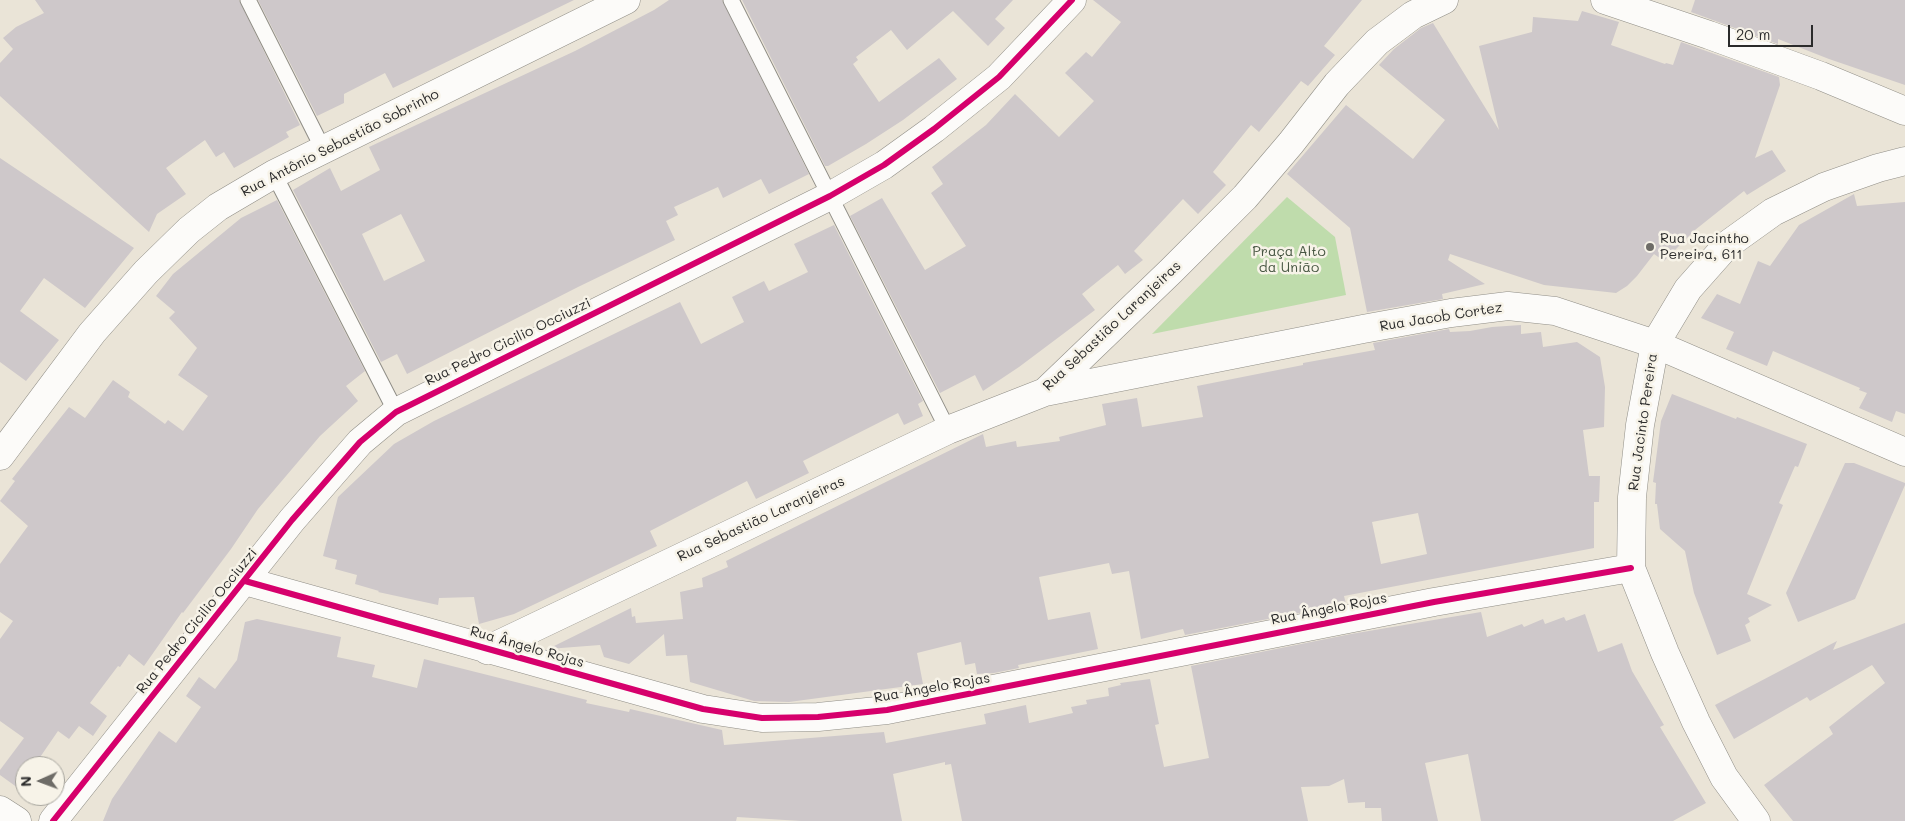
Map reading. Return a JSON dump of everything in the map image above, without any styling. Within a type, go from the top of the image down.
[{"type":"street","name":"Rua Antônio Sebastião Sobrinho","points":[[0,456],[92,333],[146,272],[189,230],[218,207],[274,174],[323,149],[626,0]]},
{"type":"street","name":"Rua Pedro Cicilio Occiuzzi","points":[[53,821],[333,471],[360,442],[396,412],[830,196],[884,165],[934,129],[999,77],[1072,0]]},
{"type":"street","name":"Rua Sebastião Laranjeiras","points":[[487,650],[948,430],[1046,392],[1245,197],[1291,143],[1337,84],[1377,42],[1413,15],[1444,0]]},
{"type":"street","points":[[1605,0],[1821,76],[1905,111]]},
{"type":"street","name":"Rua Jacinto Pereira","points":[[1756,821],[1724,777],[1696,722],[1665,653],[1631,568],[1632,497],[1640,425],[1655,344],[1688,289],[1727,245],[1773,212],[1824,187],[1878,168],[1905,161]]},
{"type":"street","name":"Rua Jacob Cortez","points":[[1046,392],[1363,329],[1451,313],[1508,306],[1555,310],[1655,344],[1905,452]]},
{"type":"street","name":"Rua Ângelo Rojas","points":[[245,581],[703,709],[762,718],[818,717],[887,710],[1434,602],[1631,568]]},
{"type":"street","points":[[0,810],[17,821]]},
{"type":"lane","points":[[248,0],[323,149]]},
{"type":"lane","points":[[731,0],[948,430]]},
{"type":"lane","points":[[274,174],[396,412]]},
{"type":"green space","name":"Praça Alto da União","points":[[1287,197],[1335,237],[1346,295],[1152,334]]},
{"type":"building","points":[[35,0],[239,0],[300,125],[286,132],[289,137],[234,168],[224,152],[216,157],[205,140],[166,168],[186,194],[157,214],[149,232],[0,96],[0,63],[13,49],[3,38],[16,27],[44,13]]},
{"type":"building","points":[[258,0],[574,0],[393,88],[385,73],[344,94],[344,103],[317,116]]},
{"type":"building","points":[[669,0],[722,0],[809,174],[769,194],[761,179],[723,198],[718,187],[674,207],[678,215],[666,221],[675,240],[407,374],[397,354],[381,362],[293,190],[330,168],[341,191],[380,170],[369,147],[575,51],[654,10]],"holes":[[[401,214],[425,261],[384,281],[362,234]]]},
{"type":"building","points":[[742,0],[1013,0],[995,19],[1005,28],[988,46],[953,11],[907,50],[891,30],[856,57],[858,60],[853,64],[879,102],[939,58],[957,79],[903,120],[866,144],[825,166]]},
{"type":"building","points":[[1093,0],[1362,0],[1324,46],[1335,55],[1308,86],[1301,81],[1259,132],[1251,125],[1213,172],[1226,185],[1198,214],[1183,199],[1134,251],[1143,260],[1125,274],[1118,265],[1082,294],[1095,310],[1019,367],[983,391],[975,375],[940,393],[850,216],[882,198],[925,270],[966,246],[931,193],[943,184],[932,167],[986,125],[1015,94],[1059,137],[1094,101],[1065,73],[1086,52],[1092,57],[1121,22]]},
{"type":"building","points":[[1695,0],[1905,0],[1905,85],[1778,39],[1778,44],[1691,12]]},
{"type":"building","points":[[1582,11],[1619,22],[1611,45],[1665,64],[1673,65],[1681,42],[1779,77],[1780,85],[1755,158],[1772,150],[1786,171],[1747,195],[1744,191],[1695,230],[1664,261],[1654,254],[1637,276],[1616,293],[1544,285],[1450,254],[1448,260],[1485,284],[1442,294],[1443,299],[1367,312],[1350,228],[1287,174],[1346,105],[1413,159],[1445,120],[1379,65],[1394,49],[1421,28],[1433,23],[1499,130],[1479,46],[1532,32],[1533,17],[1578,21]]},
{"type":"building","points":[[0,158],[134,248],[85,308],[44,278],[20,311],[59,340],[26,381],[0,362]]},
{"type":"building","points":[[1854,194],[1857,206],[1905,202],[1905,414],[1896,411],[1892,422],[1859,408],[1867,393],[1859,390],[1860,388],[1773,351],[1767,366],[1726,349],[1734,332],[1701,318],[1717,294],[1740,304],[1758,261],[1770,266],[1799,225]]},
{"type":"building","points":[[277,200],[365,371],[346,386],[358,401],[320,436],[258,509],[231,549],[182,612],[144,666],[129,654],[120,667],[118,666],[90,703],[107,716],[93,736],[79,726],[69,739],[58,731],[41,756],[15,756],[15,786],[0,775],[0,770],[24,738],[0,721],[0,639],[13,621],[0,612],[0,564],[28,526],[0,501],[15,481],[12,479],[69,407],[85,418],[113,380],[130,392],[128,397],[165,424],[168,420],[183,431],[208,396],[178,375],[197,348],[169,318],[175,312],[156,296],[173,274],[241,218]]},
{"type":"building","points":[[834,225],[923,401],[918,404],[923,416],[904,425],[898,413],[803,461],[809,473],[756,499],[747,481],[650,531],[657,546],[514,614],[479,624],[474,597],[439,598],[438,605],[378,592],[355,584],[357,575],[335,569],[337,560],[323,556],[338,497],[394,444],[434,421],[680,302],[701,344],[744,322],[732,297],[764,281],[769,291],[808,272],[794,244]]},
{"type":"building","points":[[1521,325],[1521,334],[1541,332],[1543,347],[1577,342],[1600,357],[1605,387],[1604,427],[1583,430],[1589,476],[1600,476],[1599,502],[1594,502],[1594,548],[1344,596],[1346,604],[1185,635],[1183,629],[1141,639],[1129,571],[1112,574],[1109,563],[1039,577],[1048,620],[1090,612],[1098,649],[1018,665],[1019,668],[977,674],[975,663],[965,665],[961,642],[917,653],[923,684],[789,702],[754,701],[690,682],[687,655],[666,656],[664,634],[629,664],[604,657],[600,645],[548,649],[631,608],[632,617],[635,616],[636,623],[683,619],[680,592],[703,587],[702,578],[728,567],[726,561],[983,434],[986,447],[1016,441],[1017,447],[1060,441],[1059,437],[1106,425],[1102,404],[1137,398],[1142,427],[1203,417],[1197,386],[1303,365],[1303,363],[1375,350],[1373,343],[1449,329],[1450,332]],"holes":[[[1418,513],[1427,554],[1381,564],[1372,522]]]},
{"type":"building","points":[[1672,394],[1807,444],[1798,467],[1795,466],[1779,503],[1783,505],[1747,594],[1772,605],[1748,618],[1750,622],[1745,625],[1751,641],[1717,655],[1694,593],[1685,551],[1660,529],[1657,504],[1655,504],[1656,483],[1653,482],[1661,421]]},
{"type":"building","points":[[1845,463],[1854,463],[1905,483],[1905,485],[1855,599],[1798,622],[1786,593]]},
{"type":"building","points":[[1481,612],[1487,637],[1522,624],[1524,627],[1543,619],[1545,624],[1564,617],[1566,621],[1585,614],[1598,652],[1622,643],[1632,671],[1664,725],[1660,727],[1706,803],[1673,821],[1481,821],[1468,754],[1425,763],[1438,821],[1382,821],[1381,808],[1365,808],[1365,802],[1348,803],[1344,779],[1329,786],[1301,787],[1308,821],[962,821],[951,764],[945,765],[945,762],[893,774],[902,821],[801,821],[737,817],[736,821],[103,821],[112,799],[159,731],[176,743],[201,707],[186,696],[199,677],[215,689],[237,660],[245,622],[257,619],[341,637],[337,657],[375,665],[372,677],[417,688],[424,659],[587,700],[586,703],[629,712],[630,709],[722,730],[724,745],[884,732],[886,743],[986,724],[984,714],[1026,705],[1029,723],[1073,713],[1071,707],[1087,704],[1086,700],[1109,696],[1108,688],[1121,685],[1120,683],[1150,679],[1159,724],[1155,725],[1164,767],[1209,758],[1191,666],[1351,634]]},
{"type":"building","points":[[1905,623],[1905,821],[1793,821],[1764,785],[1833,734],[1829,727],[1885,683],[1872,665],[1810,701],[1807,697],[1734,739],[1715,705],[1837,641],[1833,650]]},
{"type":"cycle path","points":[[53,821],[292,520],[360,442],[396,412],[830,196],[884,165],[934,129],[999,77],[1072,0]]},
{"type":"cycle path","points":[[245,581],[703,709],[762,718],[818,717],[887,710],[1434,602],[1631,568]]},
{"type":"place","name":"Rua Jacintho Pereira, 611","points":[[1650,247]]}]
